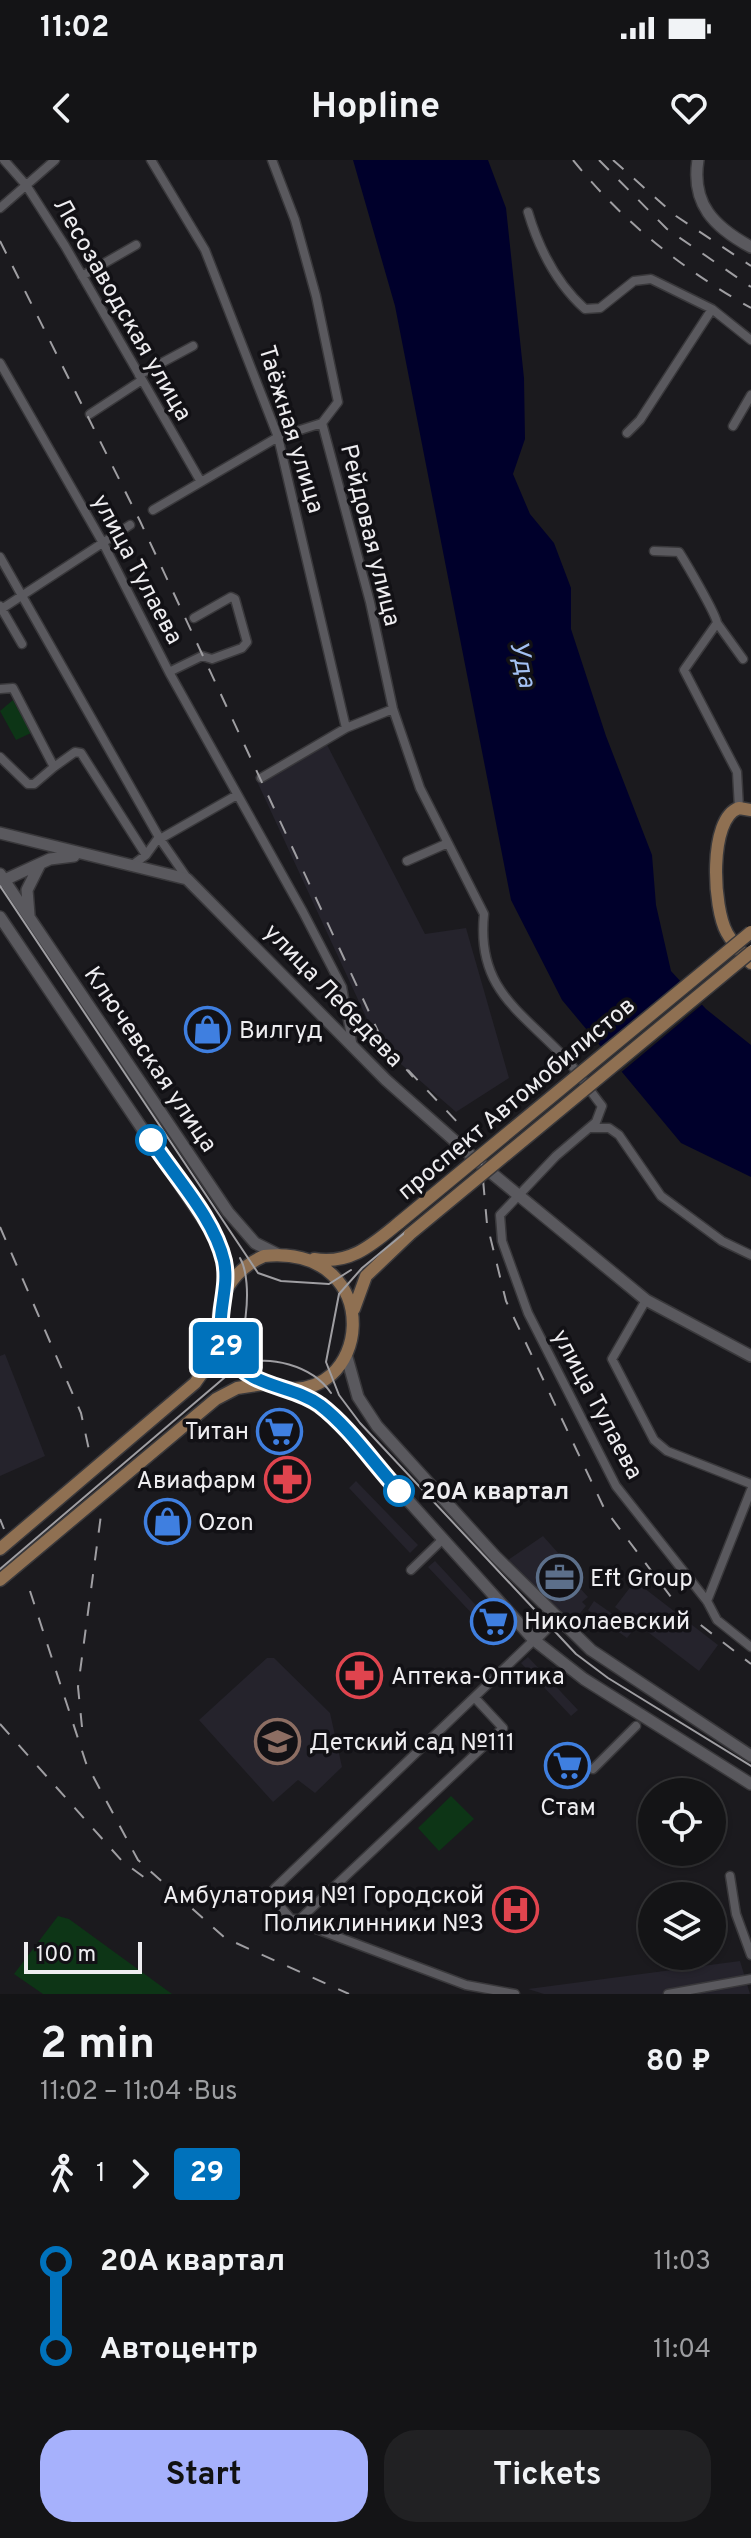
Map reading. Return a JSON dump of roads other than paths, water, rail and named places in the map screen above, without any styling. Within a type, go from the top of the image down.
[{"type":"main road","points":[[698,160],[694,182],[701,206],[710,219],[751,247]]},
{"type":"main road","points":[[745,809],[726,818],[718,846],[717,892],[726,933],[751,963]]},
{"type":"main road","points":[[0,833],[187,879]]},
{"type":"main road","points":[[1,879],[60,857],[86,856]]},
{"type":"main road","points":[[30,920],[27,890],[31,876],[42,863]]},
{"type":"main road","name":"Ключевская улица","points":[[1,879],[228,1212],[255,1243],[279,1255]]},
{"type":"main road","name":"улица Лебедева","points":[[187,879],[409,1102],[646,1300],[751,1356]]},
{"type":"main road","name":"Ключевская улица","points":[[0,917],[217,1240],[226,1271],[224,1291]]},
{"type":"main road","name":"проспект Автомобилистов","points":[[295,1256],[344,1260],[366,1250],[751,932]]},
{"type":"main road","name":"проспект Автомобилистов","points":[[354,1309],[366,1276],[410,1234],[751,952]]},
{"type":"main road","points":[[0,1549],[195,1383],[210,1362],[224,1291],[244,1265],[264,1256],[295,1256],[334,1275],[354,1309],[353,1333],[346,1354],[329,1376],[295,1392]]},
{"type":"main road","points":[[219,1328],[234,1362],[254,1379],[295,1392],[332,1416],[534,1640],[584,1679],[751,1784]]},
{"type":"main road","points":[[346,1354],[358,1397],[377,1426],[556,1618],[591,1650],[751,1756]]},
{"type":"main road","points":[[0,1580],[216,1399],[237,1388],[266,1384]]},
{"type":"main road","points":[[534,1640],[556,1618]]},
{"type":"street","name":"Лесозаводская улица","points":[[4,160],[26,185],[82,276],[201,482]]},
{"type":"street","points":[[0,208],[55,160]]},
{"type":"street","name":"Таёжная улица","points":[[151,160],[205,250],[278,437],[346,728]]},
{"type":"street","name":"Рейдовая улица","points":[[272,160],[295,220],[316,296],[338,402],[322,423],[370,602],[379,657],[393,709],[420,788],[484,914],[480,931],[498,990],[511,1008],[567,1061],[602,1106],[600,1116],[590,1128]]},
{"type":"street","points":[[528,212],[538,246],[571,297],[585,309],[600,308],[642,278],[662,284],[712,309],[751,340]]},
{"type":"street","points":[[82,276],[136,245]]},
{"type":"street","points":[[627,433],[640,420],[712,309]]},
{"type":"street","points":[[90,414],[193,346]]},
{"type":"street","name":"улица Тулаева","points":[[0,363],[103,543],[169,672],[342,987],[352,1042]]},
{"type":"street","points":[[733,426],[751,395]]},
{"type":"street","points":[[153,510],[278,437],[322,423]]},
{"type":"street","points":[[22,644],[1,608],[24,597],[130,525]]},
{"type":"street","points":[[654,551],[679,552],[716,614],[717,623],[743,659]]},
{"type":"street","name":"улица Лебедева","points":[[0,557],[160,838],[187,879]]},
{"type":"street","points":[[169,672],[202,656],[212,659],[242,648],[247,642],[235,599],[231,597],[194,618]]},
{"type":"street","points":[[717,623],[684,670],[687,682],[737,772],[745,809]]},
{"type":"street","points":[[0,689],[13,688],[54,767]]},
{"type":"street","points":[[261,778],[346,728],[393,709]]},
{"type":"street","points":[[0,757],[28,784],[34,784],[75,752],[81,753],[146,855]]},
{"type":"street","points":[[130,866],[146,855],[160,838],[237,795]]},
{"type":"street","points":[[407,861],[448,843]]},
{"type":"street","points":[[519,1195],[590,1128],[609,1128],[619,1135],[661,1196],[722,1241],[751,1255]]},
{"type":"street","name":"улица Тулаева","points":[[519,1195],[500,1215],[502,1241],[528,1313],[616,1486],[707,1601],[717,1620],[751,1647]]},
{"type":"street","points":[[646,1300],[612,1359],[654,1440],[667,1451],[751,1484]]},
{"type":"street","points":[[707,1601],[751,1490]]},
{"type":"street","points":[[411,1570],[443,1539]]},
{"type":"street","points":[[515,1994],[466,1985],[295,1921],[270,1894],[534,1640]]},
{"type":"street","points":[[295,1921],[503,1728],[475,1698]]},
{"type":"street","points":[[593,1769],[636,1726]]},
{"type":"street","points":[[730,1876],[736,1914],[751,1955]]},
{"type":"street","points":[[668,1994],[751,1979]]},
{"type":"water","name":"Уда","points":[[353,160],[488,160],[506,208],[524,378],[525,439],[513,474],[530,514],[554,543],[571,588],[571,629],[606,736],[652,855],[656,905],[671,971],[706,1009],[751,1045],[751,1177],[681,1143],[562,1000],[511,900],[395,306]]},
{"type":"tram line","points":[[0,886],[258,1273],[281,1281],[329,1284],[351,1270]]},
{"type":"tram line","points":[[751,946],[362,1268],[339,1294],[326,1362],[339,1395],[360,1423],[576,1654],[608,1678],[751,1766]]},
{"type":"tram line","points":[[225,1371],[238,1349],[246,1316],[247,1283],[240,1258]]},
{"type":"tram line","points":[[0,1569],[238,1366],[263,1361],[289,1364],[313,1376],[331,1393]]},
{"type":"railway","points":[[573,160],[612,204],[655,243],[751,308]]},
{"type":"railway","points":[[599,160],[667,229],[751,287]]},
{"type":"railway","points":[[613,160],[676,216],[751,266]]},
{"type":"railway","points":[[0,241],[140,521],[384,1044],[413,1077]]},
{"type":"railway","points":[[408,1070],[480,1146],[487,1224],[506,1301],[604,1508],[680,1609],[751,1664]]},
{"type":"railway","points":[[0,1227],[81,1413],[89,1450]]},
{"type":"railway","points":[[82,1727],[78,1687],[101,1515]]},
{"type":"railway","points":[[0,1519],[4,1529]]},
{"type":"railway","points":[[30,1591],[86,1763],[138,1860],[225,1938],[349,1994]]},
{"type":"railway","points":[[0,1724],[122,1861],[145,1878]]},
{"type":"place","name":"Вилгуд","points":[[208,1030]]},
{"type":"place","name":"Титан","points":[[280,1431]]},
{"type":"place","name":"Авиафарм","points":[[287,1480]]},
{"type":"place","name":"20А квартал","points":[[399,1491]]},
{"type":"place","name":"Ozon","points":[[167,1522]]},
{"type":"place","name":"Eft Group","points":[[559,1578]]},
{"type":"place","name":"Николаевский","points":[[493,1621]]},
{"type":"place","name":"Аптека-Оптика","points":[[360,1676]]},
{"type":"place","name":"Детский сад №111","points":[[278,1742]]},
{"type":"place","name":"Стам","points":[[568,1765]]},
{"type":"place","name":"Амбулатория №1 Городской Поликлинники №3","points":[[515,1909]]}]
